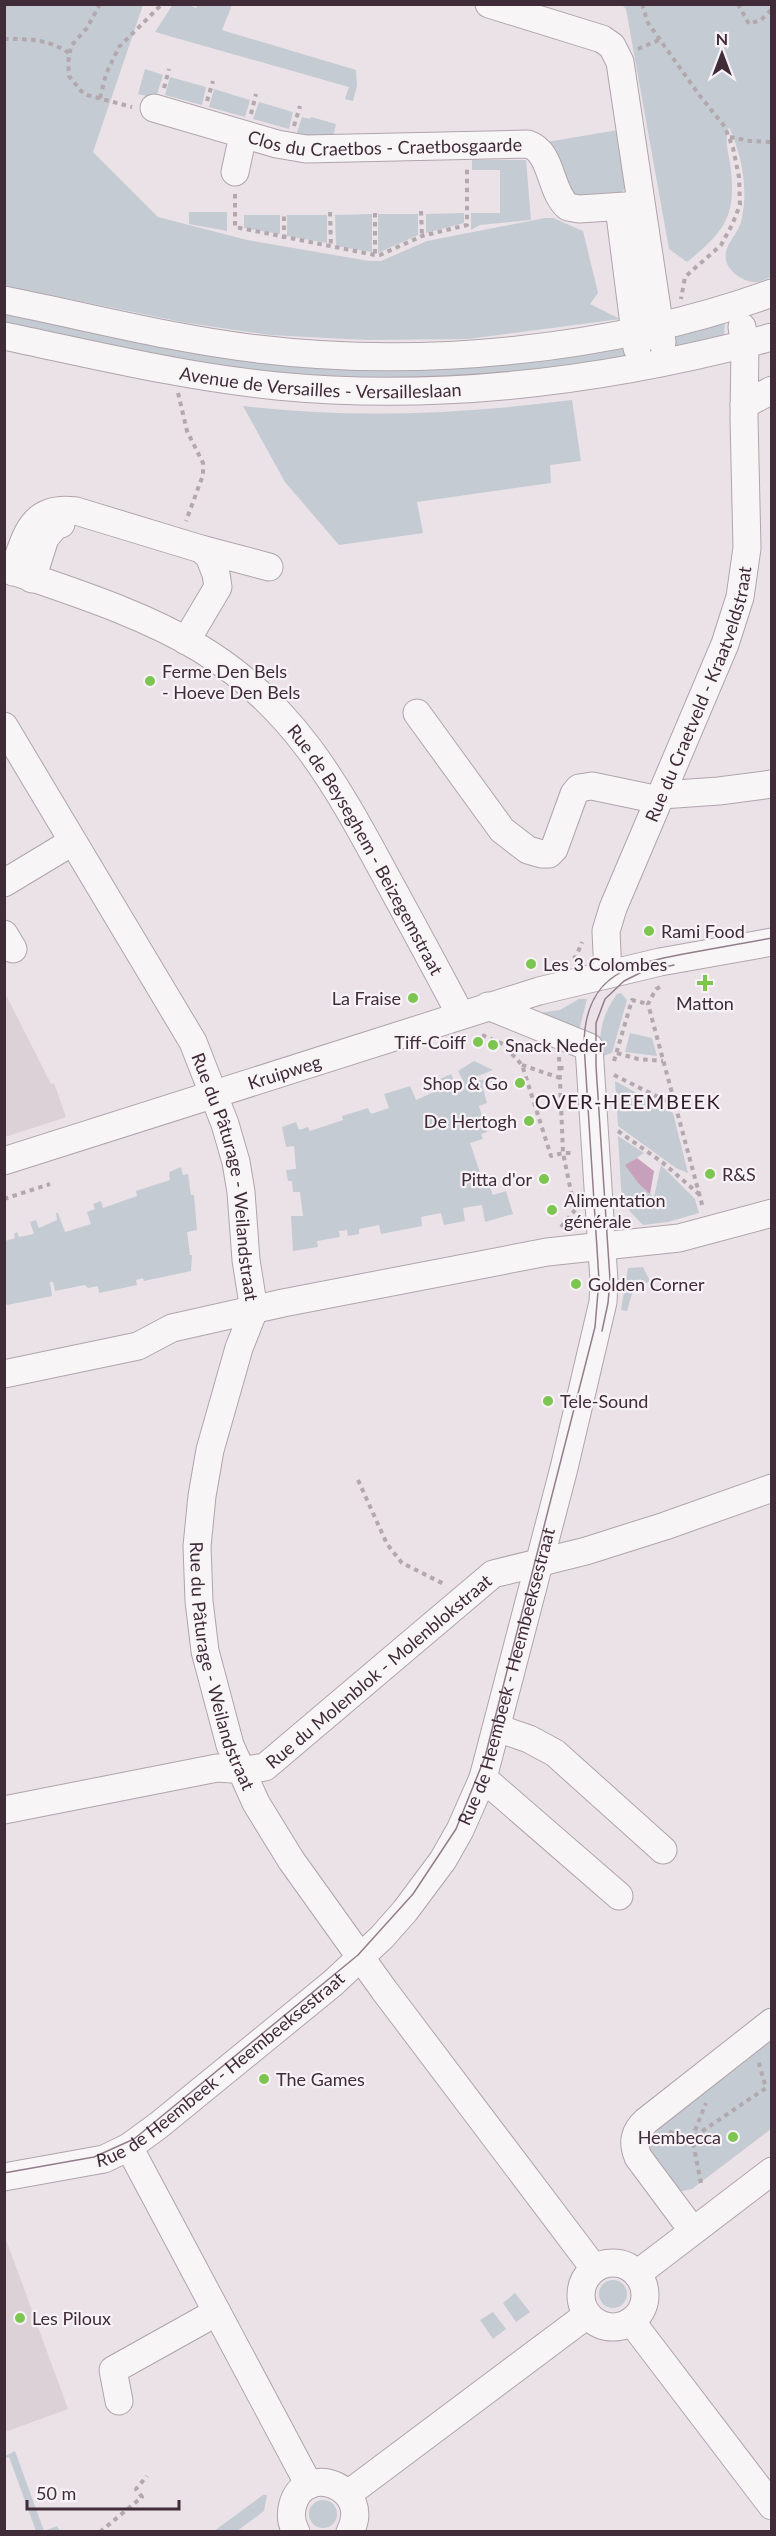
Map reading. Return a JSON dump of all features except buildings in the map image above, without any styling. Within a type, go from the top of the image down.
[{"type":"street","points":[[489,4],[602,39],[616,52],[620,62],[630,206],[658,321],[653,363]]},
{"type":"street","name":"Clos du Craetbos - Craetbosgaarde","points":[[159,96],[292,147],[522,143],[533,146],[540,152],[557,192],[568,207],[579,209],[630,206]]},
{"type":"street","points":[[738,305],[771,293]]},
{"type":"street","name":"Avenue de Versailles - Versailleslaan","points":[[4,300],[180,337],[256,349],[323,354],[418,355],[541,346],[738,305]]},
{"type":"street","name":"Rue du Craetveld - Kraatveldstraat","points":[[608,974],[606,931],[617,897],[725,644],[740,597],[747,548],[745,344],[738,305]]},
{"type":"street","name":"Avenue de Versailles - Versailleslaan","points":[[4,336],[194,375],[278,386],[345,390],[464,389],[562,379],[745,344]]},
{"type":"street","points":[[745,344],[771,337]]},
{"type":"street","points":[[744,405],[771,390]]},
{"type":"street","points":[[17,573],[30,527],[43,514],[59,510],[76,512],[269,567]]},
{"type":"street","points":[[17,573],[48,532],[56,525],[65,525]]},
{"type":"street","points":[[186,641],[218,587],[209,556],[201,549]]},
{"type":"street","name":"Rue de Beyseghem - Beizegemstraat","points":[[17,573],[129,614],[186,641],[226,666],[261,693],[299,735],[347,805],[468,1024]]},
{"type":"street","points":[[417,712],[502,830],[535,852],[549,854],[554,849],[574,794],[579,788],[592,786],[660,797],[771,784]]},
{"type":"street","name":"Rue du Pâturage - Weilandstraat","points":[[4,726],[183,1023],[214,1095],[231,1143],[239,1177],[246,1260],[254,1310],[239,1348],[210,1450],[198,1533],[197,1573],[205,1651],[228,1736],[241,1770],[273,1832],[360,1958],[594,2268]]},
{"type":"street","points":[[4,883],[72,842]]},
{"type":"street","name":"Kruipweg","points":[[4,1161],[214,1095],[468,1024],[488,1006],[576,981],[660,962],[771,942]]},
{"type":"street","name":"Rue de Heembeek - Heembeeksestraat","points":[[4,2177],[96,2161],[129,2147],[159,2125],[360,1958],[405,1911],[443,1860],[460,1830],[483,1778],[598,1328],[604,1290],[589,1047],[488,1006]]},
{"type":"street","points":[[4,1374],[138,1346],[172,1328],[254,1310],[547,1252],[679,1238],[770,1218]]},
{"type":"street","name":"Rue du Molenblok - Molenblokstraat","points":[[4,1810],[217,1768],[253,1770],[265,1767],[493,1574],[586,1551],[665,1526],[771,1488]]},
{"type":"street","points":[[497,1728],[530,1739],[555,1753],[663,1850]]},
{"type":"street","points":[[483,1778],[620,1896]]},
{"type":"street","points":[[693,2231],[638,2157],[634,2142],[636,2134],[646,2121],[771,2022]]},
{"type":"street","points":[[129,2147],[309,2485]]},
{"type":"street","points":[[637,2274],[771,2171]]},
{"type":"street","points":[[612,2263],[627,2266],[637,2274],[643,2283],[644,2297],[641,2310],[632,2321],[612,2327],[598,2323],[587,2314],[581,2301],[582,2286],[594,2268],[612,2263]]},
{"type":"street","points":[[119,2401],[113,2370],[217,2313]]},
{"type":"street","points":[[348,2494],[587,2314]]},
{"type":"street","points":[[632,2321],[771,2506]]},
{"type":"street","points":[[291,2530],[291,2512],[295,2499],[309,2485],[328,2482],[342,2488],[348,2494],[355,2511],[350,2532]]},
{"type":"path","points":[[100,4],[92,22],[75,41],[69,53],[69,76],[76,86],[87,95],[134,108],[159,96],[169,69]]},
{"type":"path","points":[[100,98],[106,74],[119,47],[162,4]]},
{"type":"path","points":[[642,4],[648,23],[700,96],[721,120],[737,163],[741,191],[740,204],[721,245],[685,277],[658,321]]},
{"type":"path","points":[[738,4],[749,24],[761,20],[771,9]]},
{"type":"path","points":[[4,39],[40,40],[69,53]]},
{"type":"path","points":[[208,98],[213,81]]},
{"type":"path","points":[[251,114],[256,94]]},
{"type":"path","points":[[729,137],[771,142]]},
{"type":"path","points":[[237,161],[235,227],[284,239],[380,255],[422,236],[467,225],[466,144]]},
{"type":"path","points":[[421,211],[422,236]]},
{"type":"path","points":[[330,212],[331,248]]},
{"type":"path","points":[[284,213],[284,239]]},
{"type":"path","points":[[375,213],[375,255]]},
{"type":"path","points":[[177,390],[188,430],[203,463],[203,475],[190,511]]},
{"type":"path","points":[[565,961],[576,957],[585,935]]},
{"type":"path","points":[[666,984],[656,989],[648,1004],[705,1214]]},
{"type":"path","points":[[648,1004],[632,1000],[617,1051],[638,1059],[663,1061]]},
{"type":"path","points":[[468,1024],[503,1044],[522,1065],[551,1156],[569,1153]]},
{"type":"path","points":[[554,1231],[562,1226],[576,1210],[563,1153],[558,1033]]},
{"type":"path","points":[[522,1065],[560,1078]]},
{"type":"path","points":[[607,1073],[676,1106]]},
{"type":"path","points":[[618,1131],[662,1161],[700,1195]]},
{"type":"path","points":[[5,1199],[50,1184]]},
{"type":"path","name":"Rue du Molenblok - Molenblokstraat","points":[[358,1480],[387,1544],[402,1563],[451,1588]]},
{"type":"path","points":[[756,2051],[766,2088]]},
{"type":"path","points":[[666,2130],[692,2138],[771,2086]]},
{"type":"path","points":[[701,2183],[692,2138],[710,2094]]},
{"type":"path","points":[[100,2532],[142,2497],[136,2489],[147,2476]]},
{"type":"shaded area","points":[[173,4],[196,8],[198,5],[232,5],[222,30],[356,70],[357,86],[353,101],[345,99],[349,87],[155,32]]},
{"type":"shaded area","points":[[5,5],[143,5],[93,152],[158,217],[247,240],[369,261],[381,261],[427,241],[553,218],[583,231],[598,293],[590,304],[620,319],[468,339],[366,340],[270,335],[187,323],[5,286]]},
{"type":"shaded area","points":[[622,5],[771,5],[771,277],[758,282],[748,281],[734,273],[727,264],[728,245],[741,222],[744,198],[741,161],[729,127],[727,140],[732,195],[726,220],[712,240],[687,262],[669,249],[626,9]]},
{"type":"shaded area","points":[[145,69],[163,75],[156,98],[138,94]]},
{"type":"shaded area","points":[[170,77],[206,87],[202,105],[165,95]]},
{"type":"shaded area","points":[[214,89],[250,100],[245,117],[209,107]]},
{"type":"shaded area","points":[[259,102],[293,112],[289,129],[253,119]]},
{"type":"shaded area","points":[[302,117],[310,119],[311,117],[336,124],[332,142],[294,142]]},
{"type":"shaded area","points":[[624,129],[628,186],[618,195],[574,197],[547,142]]},
{"type":"shaded area","points":[[472,160],[526,160],[531,220],[480,225],[471,230],[471,213],[500,213],[500,170],[472,170]]},
{"type":"shaded area","points":[[189,212],[227,212],[227,231],[189,224]]},
{"type":"shaded area","points":[[464,213],[464,223],[426,233],[426,214]]},
{"type":"shaded area","points":[[372,214],[372,252],[336,246],[335,215]]},
{"type":"shaded area","points":[[378,214],[418,214],[418,235],[378,253]]},
{"type":"shaded area","points":[[244,215],[280,215],[280,234],[244,228]]},
{"type":"shaded area","points":[[287,215],[327,215],[327,243],[287,236]]},
{"type":"shaded area","points":[[5,307],[208,348],[625,339],[633,357],[491,379],[264,377],[5,329]]},
{"type":"shaded area","points":[[725,321],[724,337],[673,352],[666,331]]},
{"type":"shaded area","points":[[572,400],[581,461],[550,465],[551,483],[417,502],[423,533],[339,545],[285,482],[243,406],[366,414],[490,409]]},
{"type":"shaded area","points":[[4,991],[51,1084],[54,1083],[66,1117],[5,1137]]},
{"type":"shaded area","points":[[621,993],[627,1000],[612,1053],[600,1057],[600,1040],[605,1016],[612,1001],[617,994]]},
{"type":"shaded area","points":[[579,999],[587,999],[578,1035],[539,1013],[560,1010]]},
{"type":"shaded area","points":[[630,1033],[652,1038],[657,1056],[625,1052]]},
{"type":"shaded area","points":[[474,1061],[493,1070],[475,1077],[476,1081],[491,1078],[492,1082],[482,1084],[487,1103],[479,1106],[487,1132],[481,1134],[483,1139],[470,1143],[484,1184],[488,1183],[493,1195],[506,1191],[513,1214],[485,1222],[482,1205],[463,1208],[465,1221],[444,1225],[441,1213],[421,1217],[422,1226],[381,1234],[379,1225],[359,1229],[359,1234],[348,1236],[347,1230],[339,1231],[340,1237],[317,1241],[318,1247],[293,1251],[291,1216],[303,1216],[300,1192],[293,1192],[292,1181],[288,1181],[286,1170],[296,1169],[294,1146],[286,1147],[282,1127],[296,1122],[299,1130],[308,1127],[310,1131],[343,1120],[342,1116],[368,1108],[371,1114],[389,1108],[384,1094],[410,1086],[416,1100],[434,1092],[428,1078],[436,1075],[438,1080],[451,1074],[456,1085],[463,1081],[458,1071]]},
{"type":"shaded area","points":[[615,1081],[673,1113],[688,1173],[676,1168],[618,1126]]},
{"type":"shaded area","points":[[618,1136],[644,1153],[626,1165],[638,1183],[654,1197],[661,1165],[695,1199],[699,1213],[668,1222],[643,1225],[622,1203]]},
{"type":"shaded area","points":[[637,1158],[654,1171],[650,1194],[638,1183],[625,1165]]},
{"type":"shaded area","points":[[181,1167],[183,1175],[188,1174],[191,1195],[194,1195],[197,1230],[187,1232],[190,1255],[192,1255],[191,1271],[144,1281],[143,1278],[136,1280],[137,1285],[99,1293],[98,1286],[88,1288],[85,1285],[55,1291],[53,1282],[50,1282],[52,1296],[7,1305],[4,1298],[5,1241],[15,1238],[14,1234],[17,1232],[19,1237],[34,1234],[30,1222],[36,1220],[39,1228],[57,1220],[56,1213],[58,1213],[65,1232],[91,1224],[87,1212],[95,1209],[93,1204],[101,1201],[103,1208],[137,1196],[136,1191],[170,1180],[169,1172]]},
{"type":"shaded area","points":[[643,1267],[650,1281],[633,1290],[627,1311],[621,1310],[628,1268]]},
{"type":"shaded area","points":[[771,2038],[771,2129],[692,2189],[682,2191],[676,2189],[648,2150],[650,2134]]},
{"type":"shaded area","name":"Les Piloux","points":[[4,2234],[68,2409],[5,2432],[4,2432]]},
{"type":"shaded area","points":[[613,2280],[623,2284],[627,2294],[623,2304],[613,2308],[603,2304],[599,2294],[603,2284]]},
{"type":"shaded area","points":[[515,2293],[530,2312],[516,2322],[503,2303]]},
{"type":"shaded area","points":[[493,2312],[506,2329],[493,2339],[480,2320]]},
{"type":"shaded area","points":[[15,2451],[44,2531],[36,2531],[9,2457],[5,2458]]},
{"type":"shaded area","points":[[263,2495],[267,2495],[264,2511],[237,2531],[214,2531]]},
{"type":"shaded area","points":[[323,2500],[333,2504],[337,2514],[333,2524],[323,2528],[313,2524],[309,2514],[313,2504]]},
{"type":"shaded area","points":[[57,2526],[60,2531],[44,2531]]},
{"type":"tram line","points":[[4,2173],[94,2157],[134,2139],[358,1955],[413,1894],[456,1829],[485,1757],[595,1327],[599,1280],[584,1044],[586,1020],[593,1001],[602,987],[615,976],[630,968],[668,957],[772,938]]},
{"type":"tram line","points":[[602,1331],[610,1280],[596,1066],[596,1023],[605,999],[624,981],[642,972],[674,965]]},
{"type":"place","name":"Ferme Den Bels - Hoeve Den Bels","points":[[150,681]]},
{"type":"place","name":"Rami Food","points":[[649,931]]},
{"type":"place","name":"Les 3 Colombes","points":[[531,964]]},
{"type":"place","name":"Matton","points":[[705,983]]},
{"type":"place","name":"La Fraise","points":[[413,998]]},
{"type":"place","name":"Tiff-Coiff","points":[[478,1042]]},
{"type":"place","name":"Snack Neder","points":[[493,1045]]},
{"type":"place","name":"Shop & Go","points":[[520,1083]]},
{"type":"place","name":"De Hertogh","points":[[529,1121]]},
{"type":"place","name":"R&S","points":[[710,1174]]},
{"type":"place","name":"Pitta d'or","points":[[544,1179]]},
{"type":"place","name":"Alimentation générale","points":[[552,1210]]},
{"type":"place","name":"Golden Corner","points":[[576,1284]]},
{"type":"place","name":"Tele-Sound","points":[[548,1401]]},
{"type":"place","name":"The Games","points":[[264,2079]]},
{"type":"place","name":"Hembecca","points":[[733,2137]]},
{"type":"place","name":"Les Piloux","points":[[20,2318]]},
{"type":"district","name":"OVER-HEEMBEEK","points":[[628,1101]]}]
